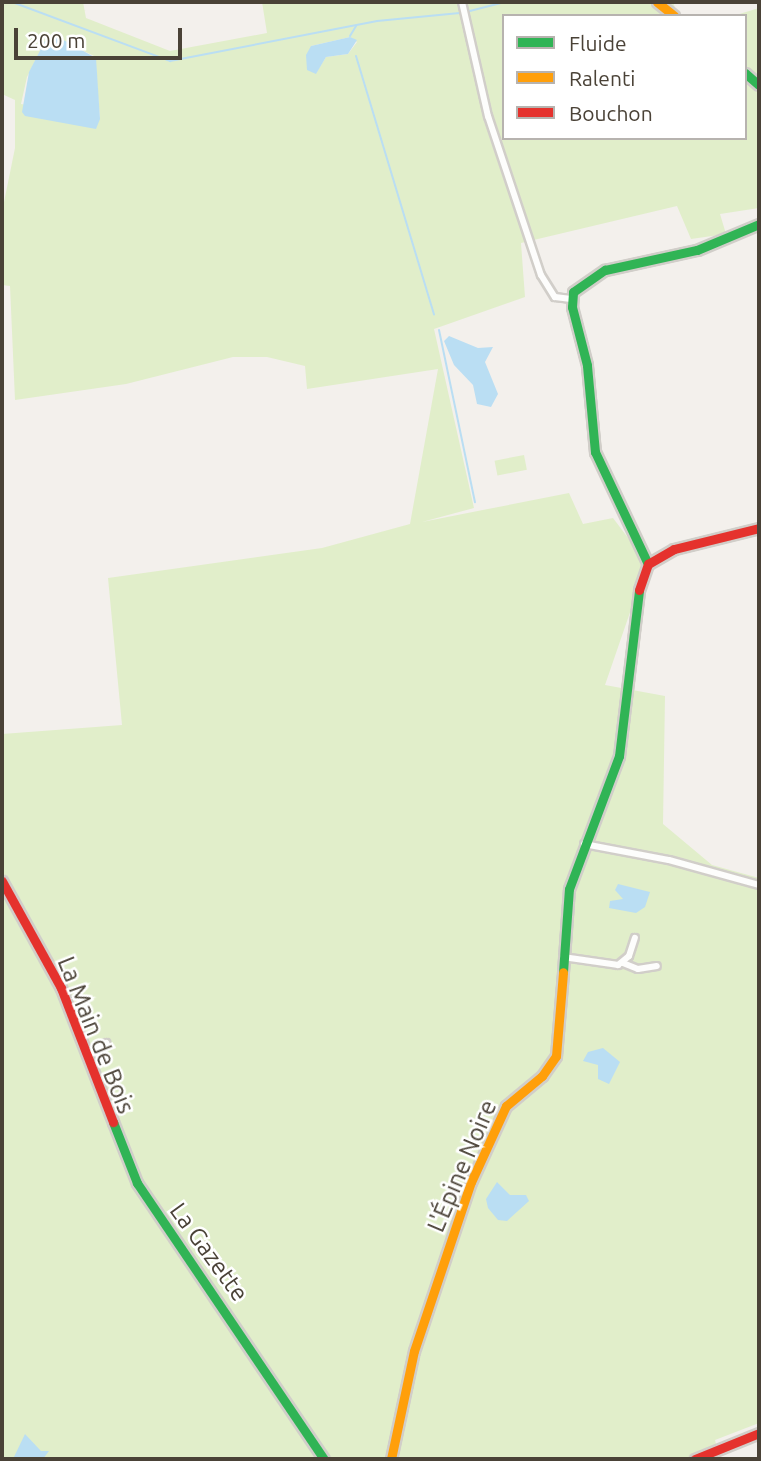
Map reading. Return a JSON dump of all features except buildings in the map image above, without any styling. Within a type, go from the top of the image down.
[{"type":"street","points":[[657,2],[672,14]]},
{"type":"street","points":[[462,3],[488,116],[541,275],[555,297],[571,299]]},
{"type":"street","points":[[571,299],[586,280],[605,270],[697,250],[759,224]]},
{"type":"street","points":[[571,299],[587,365],[595,452],[648,564],[674,549],[759,528]]},
{"type":"street","name":"L'Épine Noire","points":[[391,1459],[406,1379],[461,1207],[497,1123],[516,1094],[542,1076],[555,1056],[569,889],[619,756],[635,595],[648,564]]},
{"type":"street","points":[[584,844],[669,860],[759,885]]},
{"type":"street","name":"La Main de Bois","points":[[2,881],[61,988],[131,1170]]},
{"type":"street","points":[[623,963],[635,938]]},
{"type":"street","points":[[563,957],[614,966],[623,963],[638,969],[657,966]]},
{"type":"street","points":[[86,1058],[106,1043]]},
{"type":"street","name":"La Gazette","points":[[131,1170],[176,1244],[257,1355],[324,1459]]},
{"type":"street","points":[[695,1459],[759,1433]]},
{"type":"green space","points":[[2,2],[83,2],[86,18],[170,51],[267,33],[262,2],[673,2],[677,14],[502,14],[502,140],[747,140],[747,14],[740,14],[759,8],[759,208],[720,214],[726,234],[691,239],[677,206],[521,243],[525,297],[434,329],[474,508],[422,522],[569,493],[583,524],[613,518],[647,563],[605,685],[665,696],[663,824],[712,865],[759,878],[759,1423],[715,1440],[720,1459],[2,1459],[2,734],[122,725],[108,578],[322,548],[410,524],[438,369],[307,389],[305,366],[267,357],[233,357],[126,384],[15,400],[10,286],[2,285],[2,212],[15,148],[15,100],[2,94]],"holes":[[[53,36],[94,56],[100,117],[21,104],[27,77],[44,43]],[[350,37],[357,42],[348,54],[326,57],[316,73],[313,71],[311,46]]]},
{"type":"green space","points":[[524,455],[527,470],[497,475],[495,461]]},
{"type":"water","points":[[58,37],[96,58],[100,119],[96,129],[25,116],[22,112],[29,72],[45,41]]},
{"type":"water","points":[[350,37],[357,40],[348,54],[326,57],[316,74],[307,70],[306,55],[311,46]]},
{"type":"water","points":[[449,336],[478,348],[493,347],[485,362],[498,394],[491,407],[477,404],[473,385],[454,365],[444,341]]},
{"type":"water","points":[[618,884],[650,892],[645,907],[636,913],[609,908],[610,901],[623,899],[615,890]]},
{"type":"water","points":[[603,1048],[620,1062],[609,1084],[598,1079],[598,1065],[583,1061],[588,1052]]},
{"type":"water","points":[[497,1182],[510,1195],[526,1195],[529,1201],[507,1221],[498,1220],[488,1208],[486,1199]]},
{"type":"water","points":[[25,1434],[41,1451],[49,1451],[43,1459],[13,1459]]},
{"type":"waterway","points":[[12,2],[170,61],[377,21],[460,13]]},
{"type":"waterway","points":[[466,12],[505,2]]},
{"type":"waterway","points":[[350,36],[356,26]]},
{"type":"waterway","points":[[356,56],[434,314]]},
{"type":"waterway","points":[[439,330],[475,502]]},
{"type":"traffic: fast","points":[[747,75],[759,85]]},
{"type":"traffic: fast","points":[[648,564],[595,452],[587,365],[572,307],[573,292],[605,270],[697,250],[759,224]]},
{"type":"traffic: fast","points":[[563,972],[569,889],[619,756],[639,590]]},
{"type":"traffic: fast","points":[[113,1122],[137,1183],[324,1459]]},
{"type":"traffic: slow","points":[[657,2],[672,14]]},
{"type":"traffic: slow","points":[[391,1459],[414,1351],[471,1182],[506,1106],[542,1076],[556,1056],[563,972]]},
{"type":"traffic: jam","points":[[639,590],[648,564],[674,549],[759,528]]},
{"type":"traffic: jam","points":[[2,881],[61,988],[113,1122]]},
{"type":"traffic: jam","points":[[695,1459],[759,1433]]}]
